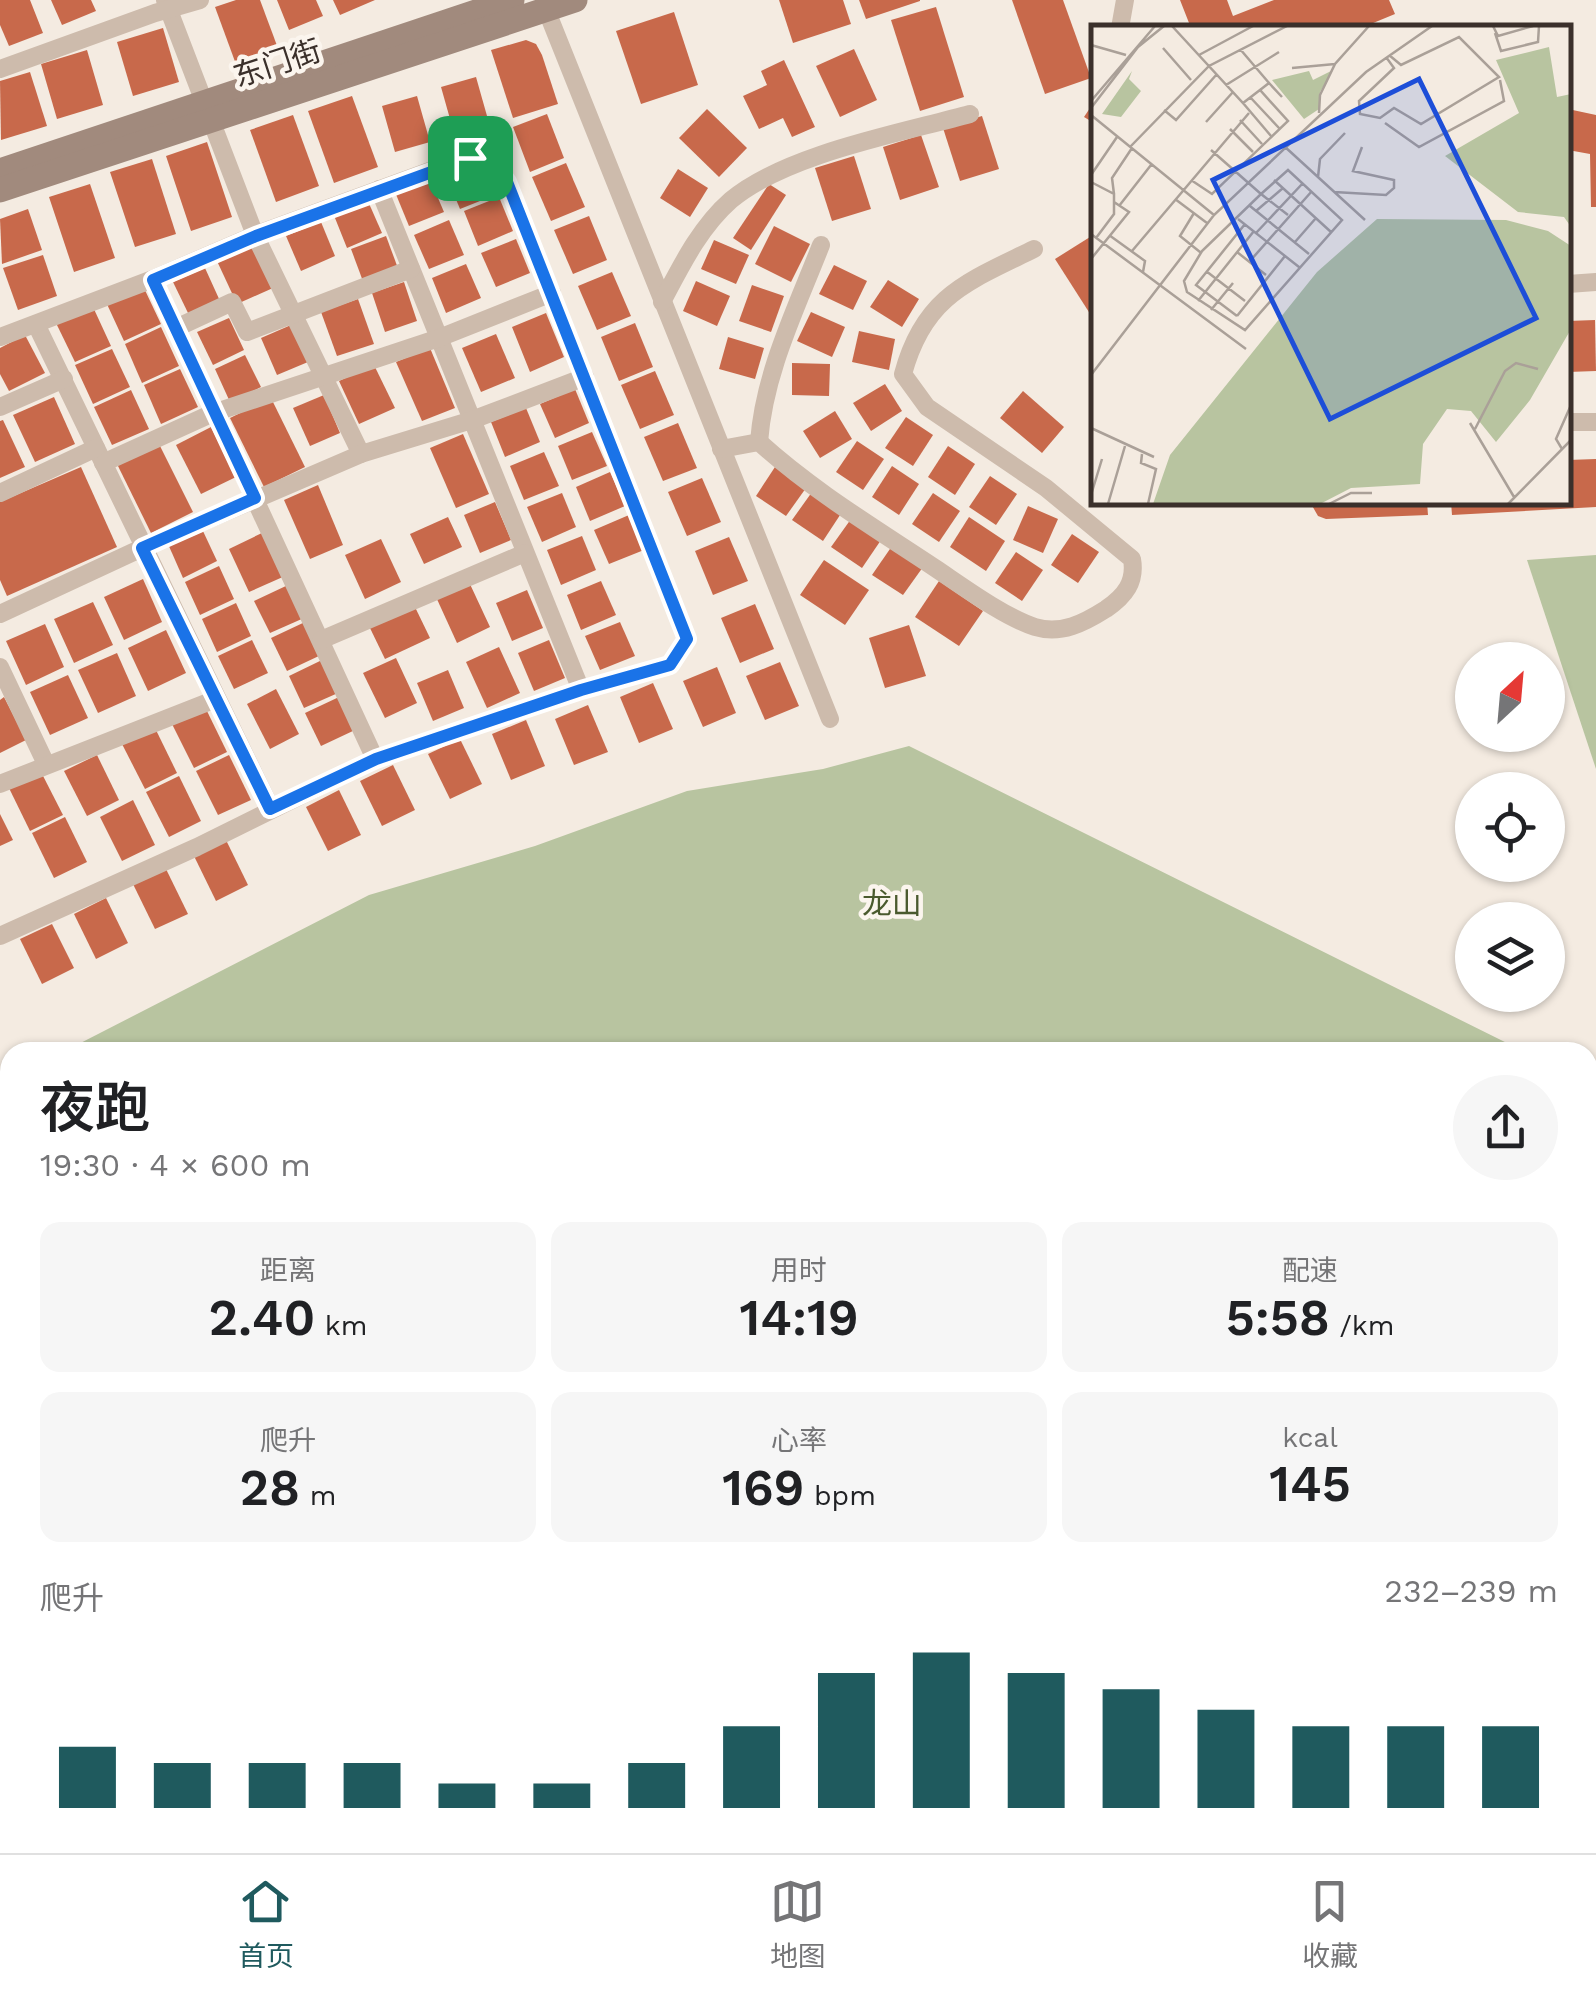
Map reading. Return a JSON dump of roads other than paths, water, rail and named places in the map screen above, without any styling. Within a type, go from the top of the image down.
[{"type":"street","points":[[0,69],[167,4],[200,0]]},
{"type":"street","points":[[0,171],[206,110],[512,0]]},
{"type":"street","name":"东门街","points":[[0,190],[206,110],[575,0]]},
{"type":"street","points":[[1120,25],[1124,0]]},
{"type":"street","points":[[167,4],[256,236],[362,454]]},
{"type":"street","points":[[546,9],[830,719]]},
{"type":"street","points":[[662,302],[691,247],[732,200],[782,170],[970,114]]},
{"type":"street","points":[[0,337],[379,189],[457,161],[485,161],[499,169],[507,182],[687,639],[670,665],[581,690],[376,759],[197,847],[0,936]]},
{"type":"street","points":[[379,189],[581,690]]},
{"type":"street","points":[[759,442],[762,408],[821,245]]},
{"type":"street","points":[[759,442],[790,470],[849,511],[974,594],[1036,627],[1074,628],[1110,606],[1130,588],[1132,559],[1046,488],[927,407],[903,374],[912,342],[937,305],[968,281],[1034,249]]},
{"type":"street","points":[[176,328],[232,302],[247,332],[411,270]]},
{"type":"street","points":[[153,280],[376,759]]},
{"type":"street","points":[[1571,284],[1596,282]]},
{"type":"street","points":[[0,494],[213,414],[439,338],[552,293]]},
{"type":"street","points":[[36,324],[270,809]]},
{"type":"street","points":[[0,614],[255,498],[362,454],[472,420],[585,377]]},
{"type":"street","points":[[0,407],[64,379]]},
{"type":"street","points":[[721,448],[759,442]]},
{"type":"street","points":[[321,640],[524,553]]},
{"type":"street","points":[[0,667],[46,764]]},
{"type":"street","points":[[0,784],[216,699]]},
{"type":"park label","name":"龙山","points":[[892,903]]}]
